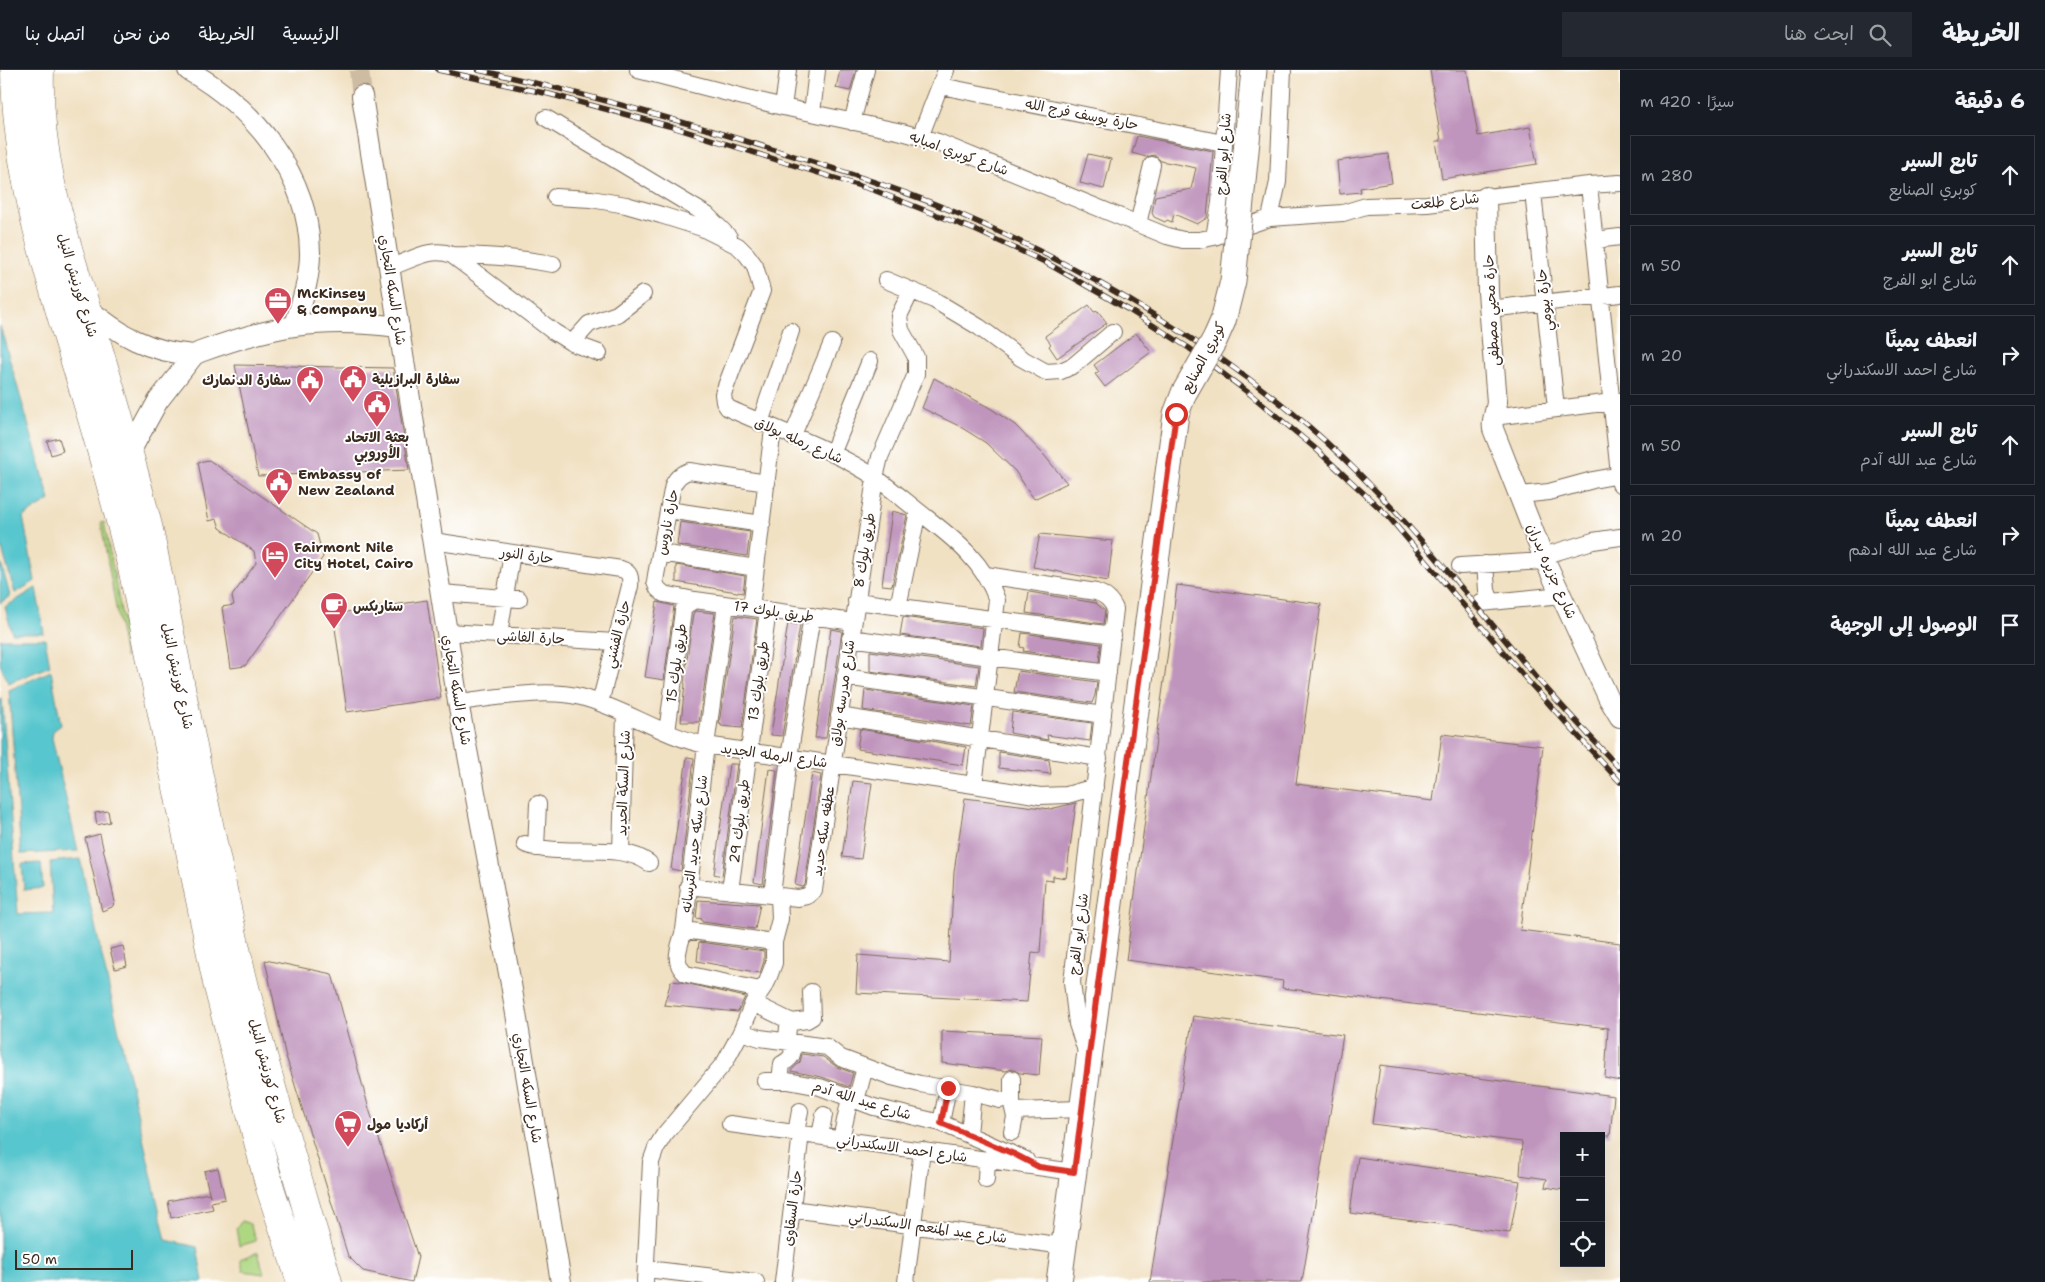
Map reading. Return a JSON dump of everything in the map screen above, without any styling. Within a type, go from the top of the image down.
[{"type":"highway","name":"شارع كورنيش النيل","points":[[15,70],[18,124],[29,202],[117,505],[135,581],[217,983],[268,1179],[301,1282]]},
{"type":"highway","name":"شارع كورنيش النيل","points":[[40,70],[41,117],[45,156],[61,231],[130,452],[149,530],[243,980],[282,1127],[328,1282]]},
{"type":"main road","name":"كوبري الصنايع","points":[[1090,1060],[1111,884],[1176,414],[1184,392],[1215,340],[1229,301],[1233,281],[1253,80]]},
{"type":"main road","name":"شارع ابو الفرج","points":[[1059,1282],[1090,1060]]},
{"type":"street","points":[[188,70],[231,100],[256,124],[272,144],[296,184],[306,218],[310,254],[306,290],[295,325]]},
{"type":"street","name":"شارع كوبري امبابه","points":[[638,70],[783,107],[920,136],[965,152],[1168,236],[1183,240],[1199,240],[1214,237],[1270,218]]},
{"type":"street","points":[[783,107],[788,70]]},
{"type":"street","points":[[812,113],[817,70]]},
{"type":"street","points":[[852,122],[866,70]]},
{"type":"street","name":"شارع ابو الفرج","points":[[1214,237],[1220,203],[1229,70]]},
{"type":"street","points":[[1270,218],[1278,182],[1283,70]]},
{"type":"street","points":[[920,136],[943,78]]},
{"type":"street","name":"حارة يوسف فرج الله","points":[[943,78],[1223,143]]},
{"type":"street","name":"شارع السكه التجاري","points":[[362,96],[458,702],[511,984],[561,1282]]},
{"type":"street","points":[[546,118],[707,215],[738,246]]},
{"type":"street","points":[[1138,224],[1152,165]]},
{"type":"street","name":"شارع طلعت","points":[[1270,218],[1343,213],[1366,206],[1418,205],[1620,183]]},
{"type":"street","points":[[1520,495],[1549,492],[1619,478],[1616,401],[1601,296],[1589,185]]},
{"type":"street","name":"حارة بيومي","points":[[1533,192],[1556,408]]},
{"type":"street","name":"شارع رمله بولاق","points":[[555,197],[591,199],[626,205],[702,228],[738,246],[755,266],[762,291],[723,394],[724,402],[728,408],[832,454],[875,478],[960,544],[986,575],[996,600],[996,620],[974,785]]},
{"type":"street","name":"حارة محيي مصطفى","points":[[1486,197],[1490,309],[1497,402],[1492,419]]},
{"type":"street","points":[[1595,240],[1620,237]]},
{"type":"street","points":[[390,267],[432,252],[443,252],[452,255],[511,257],[553,264]]},
{"type":"street","points":[[452,255],[554,332],[572,343],[599,354]]},
{"type":"street","points":[[886,280],[934,300],[978,327],[1020,358],[1046,372],[1061,371],[1074,365],[1113,332]]},
{"type":"street","name":"طريق بلوك 8","points":[[851,630],[880,457],[916,374],[916,356],[901,330],[900,316],[911,290]]},
{"type":"street","points":[[572,343],[589,324],[617,314],[643,294]]},
{"type":"street","points":[[1490,309],[1620,294]]},
{"type":"street","points":[[85,306],[125,336],[147,346],[170,353],[194,355],[260,332],[295,325],[363,322],[398,327]]},
{"type":"street","points":[[751,608],[767,483],[767,426],[791,331]]},
{"type":"street","points":[[792,436],[832,342]]},
{"type":"street","points":[[130,452],[158,401],[194,355]]},
{"type":"street","points":[[832,454],[870,361]]},
{"type":"street","points":[[1492,419],[1556,408],[1616,401]]},
{"type":"street","name":"شارع جزيره بدران","points":[[1492,419],[1544,558],[1609,699],[1620,717]]},
{"type":"street","name":"حارة ناروس","points":[[695,600],[664,594],[658,589],[655,582],[673,485],[676,479],[689,471],[767,483]]},
{"type":"street","points":[[668,510],[762,524]]},
{"type":"street","points":[[898,607],[918,511]]},
{"type":"street","points":[[1460,566],[1544,558],[1593,541],[1620,537]]},
{"type":"street","name":"حارة النور","points":[[433,541],[621,569]]},
{"type":"street","points":[[499,635],[512,598],[512,553]]},
{"type":"street","points":[[661,553],[756,568]]},
{"type":"street","points":[[1485,564],[1486,602],[1562,595]]},
{"type":"street","name":"حارة الفشني","points":[[600,703],[630,582],[629,573],[621,569]]},
{"type":"street","name":"شارع ابو الفرج","points":[[986,575],[1096,592],[1105,595],[1115,609],[1072,982],[1077,1024],[1090,1060]]},
{"type":"street","points":[[441,593],[512,598]]},
{"type":"street","name":"طريق بلوك 17","points":[[695,600],[812,616],[851,630],[991,657],[1108,673]]},
{"type":"street","name":"طريق بلوك 15","points":[[667,732],[682,611],[685,606],[695,600]]},
{"type":"street","points":[[856,601],[1112,636]]},
{"type":"street","name":"شارع سكه حديد الترسانه","points":[[726,604],[706,745],[684,930],[677,960],[679,968],[686,974],[756,996],[792,1022]]},
{"type":"street","name":"طريق بلوك 13","points":[[748,751],[768,610]]},
{"type":"street","points":[[756,1282],[646,1276],[651,1162],[656,1148],[664,1135],[725,1062],[741,1032],[756,996],[772,973],[774,942],[780,919],[776,896],[789,757],[812,616]]},
{"type":"street","name":"شارع مدرسه بولاق","points":[[832,763],[851,630]]},
{"type":"street","name":"حارة الفاشى","points":[[447,632],[615,642]]},
{"type":"street","points":[[844,677],[1103,715]]},
{"type":"street","name":"شارع الرمله الجديد","points":[[458,702],[539,694],[560,694],[600,703],[667,732],[706,745],[1040,796],[1054,796],[1095,787]]},
{"type":"street","name":"شارع السكة الحديد","points":[[621,852],[626,714]]},
{"type":"street","points":[[839,716],[1098,758]]},
{"type":"street","name":"طريق بلوك 29","points":[[730,891],[748,751]]},
{"type":"street","name":"عطفه سكه حديد","points":[[688,886],[776,896],[807,896],[814,890],[832,763]]},
{"type":"street","points":[[538,804],[531,846],[547,850],[621,852],[636,855],[649,863]]},
{"type":"street","points":[[684,930],[774,942]]},
{"type":"street","points":[[788,1041],[788,1026],[792,1022],[807,1020],[812,1017],[811,992]]},
{"type":"street","points":[[741,1032],[760,1038],[827,1046],[841,1058],[865,1067],[910,1081],[1000,1100]]},
{"type":"street","name":"شارع عبد الله آدم","points":[[788,1041],[792,1050],[792,1056],[782,1064],[772,1081],[820,1087],[874,1107],[941,1123],[1039,1167]]},
{"type":"street","points":[[842,1139],[865,1067]]},
{"type":"street","points":[[1012,1080],[1012,1104],[1014,1111],[1012,1132]]},
{"type":"street","points":[[941,1123],[948,1088]]},
{"type":"street","points":[[969,1134],[973,1093]]},
{"type":"street","points":[[1014,1111],[1082,1110]]},
{"type":"street","name":"حارة السقاوى","points":[[782,1282],[792,1209],[800,1111]]},
{"type":"street","points":[[820,1136],[824,1115]]},
{"type":"street","name":"شارع احمد الاسكندراني","points":[[730,1124],[1074,1172]]},
{"type":"street","points":[[906,1282],[922,1150]]},
{"type":"street","points":[[986,1180],[987,1160]]},
{"type":"street","name":"شارع عبد المنعم الاسكندراني","points":[[792,1209],[1064,1246]]},
{"type":"green space","points":[[104,522],[128,649],[125,658],[101,523]]},
{"type":"green space","points":[[242,1221],[250,1224],[256,1241],[239,1246],[236,1228]]},
{"type":"green space","points":[[258,1252],[264,1274],[243,1271],[240,1259]]},
{"type":"water","points":[[0,326],[50,500],[23,517],[35,581],[15,593],[2,549],[0,549]]},
{"type":"water","points":[[0,564],[10,596],[0,603]]},
{"type":"water","points":[[36,588],[44,633],[12,633],[5,607]]},
{"type":"water","points":[[0,639],[45,639],[50,666],[8,683],[0,664]]},
{"type":"water","points":[[51,671],[61,725],[53,731],[52,738],[78,851],[21,854],[9,690]]},
{"type":"water","points":[[2,699],[18,914],[53,913],[50,862],[80,859],[166,1240],[197,1247],[203,1282],[0,1282],[0,700]]},
{"type":"water","points":[[41,863],[43,888],[24,890],[22,864]]},
{"type":"building","points":[[840,70],[856,70],[850,91],[836,88]]},
{"type":"building","points":[[1430,70],[1467,70],[1478,136],[1530,127],[1537,164],[1442,179],[1436,141],[1441,141]]},
{"type":"building","points":[[1137,136],[1213,151],[1207,218],[1197,224],[1174,214],[1172,222],[1167,220],[1165,222],[1154,217],[1152,213],[1155,196],[1191,189],[1196,168],[1161,161],[1154,155],[1146,157],[1132,153]]},
{"type":"building","points":[[1088,154],[1111,159],[1104,189],[1080,183]]},
{"type":"building","points":[[1388,154],[1392,183],[1360,188],[1361,192],[1340,194],[1337,161]]},
{"type":"building","points":[[1089,305],[1094,312],[1098,311],[1107,323],[1057,358],[1045,336]]},
{"type":"building","points":[[1136,333],[1151,352],[1105,387],[1095,374],[1099,372],[1094,365]]},
{"type":"building","points":[[235,365],[393,368],[409,470],[258,476]]},
{"type":"building","points":[[934,378],[990,408],[1015,425],[1044,455],[1067,483],[1034,499],[1015,471],[986,443],[959,426],[922,408]]},
{"type":"building","points":[[59,438],[63,451],[51,455],[47,441]]},
{"type":"building","name":"Fairmont Nile City Hotel, Cairo","points":[[209,460],[317,534],[323,557],[245,666],[231,668],[222,607],[234,605],[232,596],[256,563],[254,551],[220,528],[217,519],[209,521],[198,462]]},
{"type":"building","points":[[892,511],[907,515],[892,586],[882,585]]},
{"type":"building","points":[[680,522],[750,532],[747,556],[677,545]]},
{"type":"building","points":[[1040,534],[1113,541],[1108,581],[1033,567]]},
{"type":"building","points":[[676,565],[745,576],[743,593],[676,582]]},
{"type":"building","points":[[1177,585],[1321,604],[1296,784],[1433,801],[1442,734],[1543,746],[1520,930],[1620,943],[1620,1081],[1605,1078],[1608,1028],[1282,988],[1283,981],[1126,960]]},
{"type":"building","points":[[1029,592],[1096,603],[1105,611],[1103,624],[1026,613]]},
{"type":"building","points":[[427,600],[441,698],[347,712],[333,614]]},
{"type":"building","points":[[657,602],[674,606],[664,680],[645,677]]},
{"type":"building","points":[[695,611],[715,613],[699,722],[681,722],[684,683],[693,614]]},
{"type":"building","points":[[735,616],[757,619],[742,728],[721,726],[719,724]]},
{"type":"building","points":[[903,617],[983,628],[981,646],[900,635]]},
{"type":"building","points":[[788,623],[800,625],[782,736],[771,735]]},
{"type":"building","points":[[831,629],[842,631],[826,738],[815,738]]},
{"type":"building","points":[[1022,633],[1101,644],[1099,662],[1023,651],[1024,648],[1020,647]]},
{"type":"building","points":[[870,651],[979,666],[976,686],[870,671]]},
{"type":"building","points":[[1018,671],[1097,682],[1095,695],[1092,703],[1014,692]]},
{"type":"building","points":[[865,690],[974,706],[971,726],[863,710]]},
{"type":"building","points":[[1012,712],[1092,723],[1090,741],[1047,735],[1048,740],[1010,733]]},
{"type":"building","points":[[860,729],[966,747],[963,765],[857,749]]},
{"type":"building","points":[[999,752],[1049,760],[1051,774],[999,768]]},
{"type":"building","points":[[687,757],[694,758],[681,871],[671,869]]},
{"type":"building","points":[[729,764],[737,764],[722,876],[714,874]]},
{"type":"building","points":[[769,769],[777,770],[763,884],[754,882]]},
{"type":"building","points":[[812,773],[821,775],[805,885],[803,887],[795,885]]},
{"type":"building","points":[[853,781],[872,783],[861,859],[842,857]]},
{"type":"building","points":[[965,798],[1050,809],[1076,803],[1066,878],[1053,876],[1053,881],[1045,880],[1040,953],[1032,952],[1027,1002],[856,993],[858,955],[949,962],[954,872]]},
{"type":"building","points":[[108,811],[110,822],[97,825],[95,813]]},
{"type":"building","points":[[100,834],[115,902],[112,907],[102,911],[85,838]]},
{"type":"building","points":[[698,900],[760,904],[755,929],[702,922],[702,919],[696,918]]},
{"type":"building","points":[[699,942],[764,951],[764,961],[760,973],[697,961]]},
{"type":"building","points":[[123,946],[127,966],[115,969],[110,949]]},
{"type":"building","name":"أركاديا مول","points":[[265,960],[332,974],[369,1109],[418,1257],[412,1282],[363,1271],[348,1256],[285,1053]]},
{"type":"building","points":[[671,981],[745,997],[738,1012],[664,1005]]},
{"type":"building","points":[[1193,1016],[1343,1035],[1302,1282],[1150,1282]]},
{"type":"building","points":[[942,1031],[1042,1036],[1039,1075],[1020,1073],[1012,1069],[1006,1071],[942,1063]]},
{"type":"building","points":[[802,1054],[823,1057],[837,1067],[853,1073],[849,1087],[822,1077],[791,1071],[800,1062]]},
{"type":"building","points":[[1380,1065],[1614,1096],[1610,1136],[1605,1136],[1605,1132],[1560,1132],[1560,1189],[1545,1187],[1547,1179],[1520,1175],[1522,1142],[1372,1124]]},
{"type":"building","points":[[1358,1157],[1520,1181],[1510,1233],[1350,1213]]},
{"type":"building","points":[[218,1168],[225,1199],[211,1202],[213,1209],[171,1218],[168,1201],[209,1193],[210,1196],[204,1171]]},
{"type":"tunnel","points":[[359,70],[362,96]]},
{"type":"railway","points":[[438,70],[549,94],[669,126],[876,191],[975,230],[1045,262],[1129,310],[1189,348],[1250,394],[1316,449],[1387,515],[1527,680],[1620,782]]},
{"type":"railway","points":[[478,70],[582,95],[684,123],[868,180],[980,223],[1025,244],[1116,292],[1204,347],[1246,377],[1324,440],[1406,523],[1543,684],[1620,769]]},
{"type":"place","name":"McKinsey & Company","points":[[278,325]]},
{"type":"place","name":"سفارة البرازيلية","points":[[353,403]]},
{"type":"place","name":"سفارة الدنمارك","points":[[310,404]]},
{"type":"place","name":"بعثة الاتحاد الأوروبي","points":[[377,428]]},
{"type":"place","name":"Embassy of New Zealand","points":[[279,506]]},
{"type":"place","name":"Fairmont Nile City Hotel, Cairo","points":[[275,579]]},
{"type":"place","name":"ستاربكس","points":[[334,630]]},
{"type":"place","name":"أركاديا مول","points":[[348,1148]]},
{"type":"route","points":[[948,1088],[941,1123],[1014,1154],[1039,1167],[1074,1172],[1090,1060],[1111,884],[1176,414]]}]
